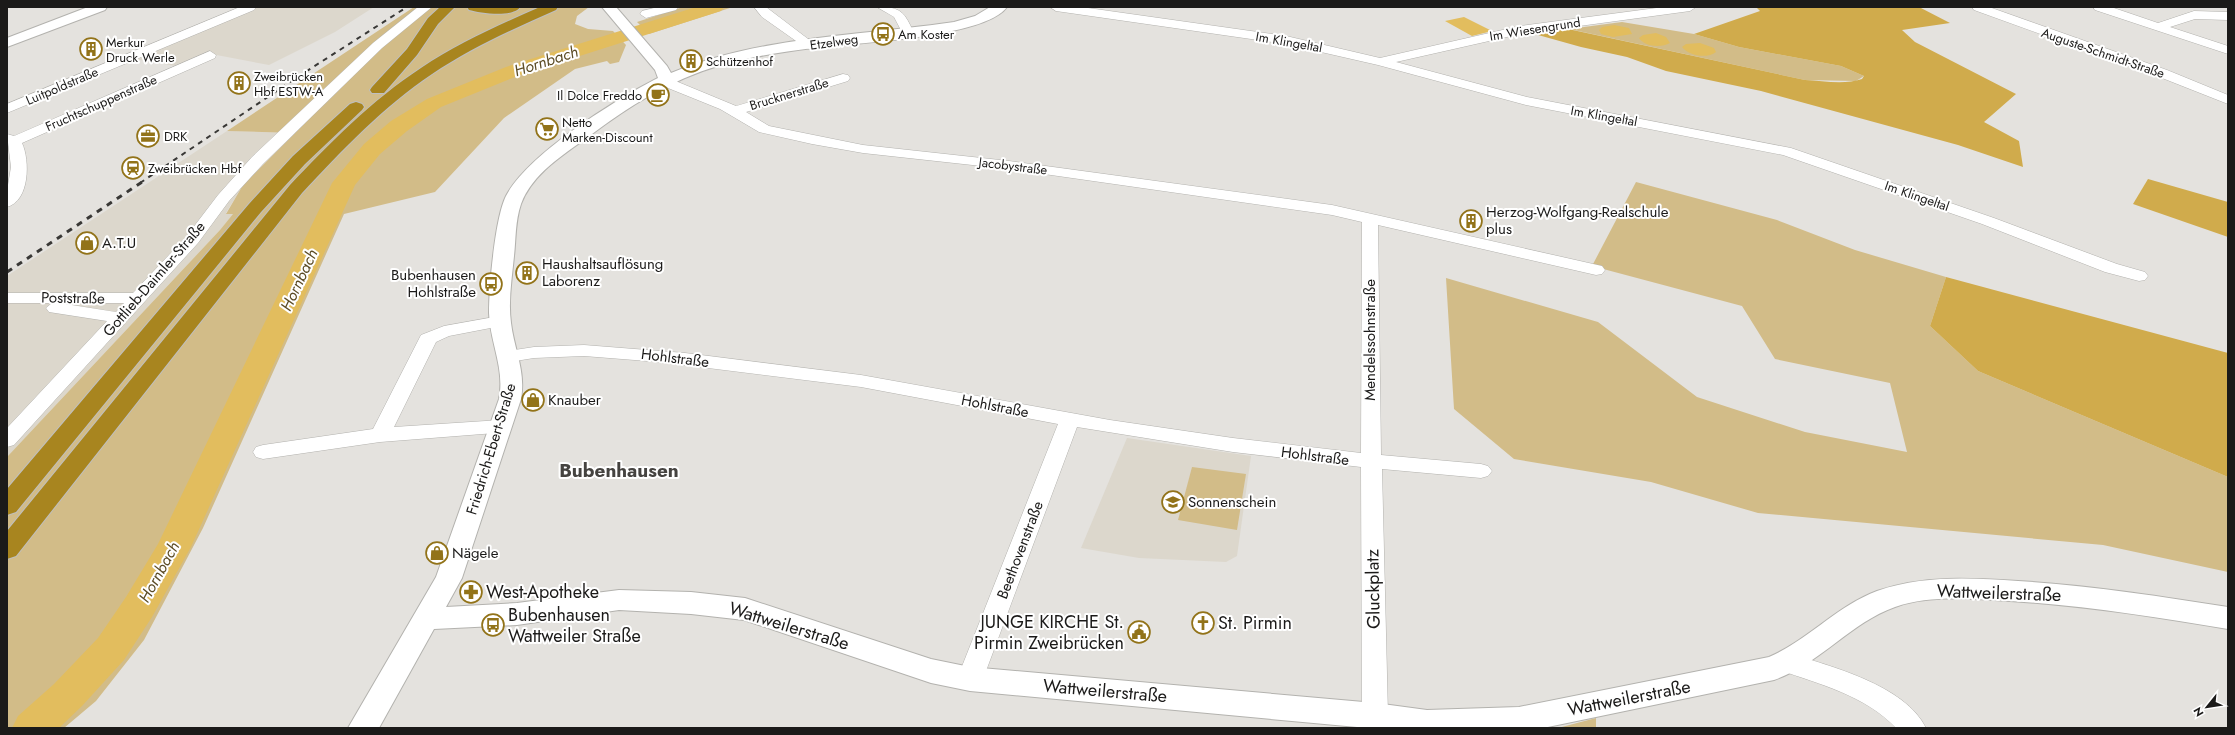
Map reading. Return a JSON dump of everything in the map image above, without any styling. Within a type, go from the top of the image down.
[{"type":"highway","points":[[378,90],[412,52],[433,21],[448,7]]},
{"type":"highway","points":[[474,7],[490,10],[513,7]]},
{"type":"highway","points":[[7,506],[255,208],[322,136],[378,90],[455,42],[529,12],[551,7]]},
{"type":"highway","points":[[7,549],[296,189],[344,138],[379,107],[426,71],[529,12],[558,7]]},
{"type":"street","points":[[7,43],[100,7]]},
{"type":"street","name":"Luitpoldstraße","points":[[7,109],[250,7]]},
{"type":"street","name":"Gottlieb-Daimler-Straße","points":[[7,440],[192,240],[210,213],[252,164],[391,33],[426,7]]},
{"type":"street","points":[[609,7],[624,27],[638,40],[662,69],[666,80]]},
{"type":"street","points":[[646,14],[672,7]]},
{"type":"street","points":[[760,7],[766,14],[810,46]]},
{"type":"street","points":[[883,7],[899,15],[908,33]]},
{"type":"street","name":"Etzelweg","points":[[666,80],[695,69],[736,57],[963,25],[989,15],[1000,7]]},
{"type":"street","name":"Im Wiesengrund","points":[[1381,62],[1520,30],[1690,7]]},
{"type":"street","name":"Auguste-Schmidt-Straße","points":[[1978,7],[2156,71],[2228,100]]},
{"type":"street","points":[[2099,7],[2228,50]]},
{"type":"street","name":"Im Klingeltal","points":[[1065,8],[1286,40],[1381,62],[1526,101],[1786,151],[1988,220],[2105,266],[2139,276]]},
{"type":"street","points":[[2159,26],[2194,15],[2228,16]]},
{"type":"street","name":"Fruchtschuppenstraße","points":[[10,140],[210,55]]},
{"type":"street","name":"Brucknerstraße","points":[[735,111],[843,78]]},
{"type":"street","name":"Jacobystraße","points":[[666,80],[673,85],[713,100],[768,130],[844,146],[1009,165],[1303,205],[1370,218],[1596,270]]},
{"type":"street","name":"Friedrich-Ebert-Straße","points":[[363,728],[426,620],[452,572],[513,388],[513,377],[500,321],[499,308],[510,208],[519,189],[559,150],[606,116],[666,80]]},
{"type":"street","points":[[7,202],[14,196],[18,185],[18,157],[10,140]]},
{"type":"street","name":"Mendelssohnstraße","points":[[1370,218],[1371,463]]},
{"type":"street","name":"Poststraße","points":[[7,298],[139,298]]},
{"type":"street","name":"Poststraße","points":[[7,302],[121,318]]},
{"type":"street","points":[[380,435],[428,339],[438,333],[477,324],[500,321]]},
{"type":"street","name":"Hohlstraße","points":[[509,356],[558,350],[641,354],[862,381],[1070,420],[1261,449],[1371,463],[1481,471]]},
{"type":"street","name":"Beethovenstraße","points":[[970,679],[1070,420]]},
{"type":"street","points":[[262,452],[380,435],[501,427]]},
{"type":"street","name":"Gluckplatz","points":[[1371,463],[1375,716]]},
{"type":"street","name":"Wattweilerstraße","points":[[426,620],[517,614],[619,600],[722,605],[745,610],[931,671],[970,679],[1427,722],[1455,723],[1519,720],[1668,692],[1774,668],[1788,663],[1812,649],[1874,604],[1916,592],[1972,589],[2030,592],[2090,597],[2228,618]]},
{"type":"street","points":[[1788,663],[1826,675],[1855,687],[1885,704],[1906,720],[1913,728]]},
{"type":"shaded area","points":[[256,7],[374,7],[335,32],[269,65],[206,53],[176,66],[134,59]]},
{"type":"shaded area","points":[[414,7],[589,7],[577,16],[575,24],[588,29],[613,31],[626,45],[619,62],[610,64],[607,61],[575,69],[504,118],[435,192],[344,214],[203,528],[144,640],[96,701],[64,728],[7,728],[7,457],[220,230],[233,214],[226,214],[243,185],[295,133],[227,131]]},
{"type":"shaded area","points":[[683,7],[733,7],[649,34],[637,22]]},
{"type":"shaded area","points":[[1756,7],[1919,7],[1950,23],[1902,30],[1915,42],[2016,94],[1984,122],[2019,141],[2023,167],[1958,145],[1761,91],[1666,71],[1627,57],[1581,47],[1531,33],[1568,29],[1805,80],[1848,82],[1862,79],[1864,76],[1841,66],[1739,47],[1694,34],[1760,11]]},
{"type":"shaded area","points":[[1464,17],[1492,31],[1472,36],[1445,21]]},
{"type":"shaded area","points":[[1622,22],[1694,34],[1739,47],[1841,66],[1864,76],[1856,81],[1805,80],[1569,29]]},
{"type":"shaded area","points":[[1614,25],[1629,28],[1632,34],[1613,37],[1601,34],[1599,30],[1602,27]]},
{"type":"shaded area","points":[[1656,33],[1666,37],[1670,43],[1662,46],[1653,46],[1645,43],[1639,38],[1643,35]]},
{"type":"shaded area","points":[[1700,43],[1714,48],[1716,52],[1698,56],[1689,53],[1682,47],[1686,44]]},
{"type":"shaded area","points":[[227,131],[295,133],[243,185],[226,213],[234,213],[220,230],[7,457],[7,276]]},
{"type":"shaded area","points":[[2148,179],[2228,202],[2228,237],[2133,204]]},
{"type":"shaded area","points":[[1636,182],[1777,220],[1855,250],[1946,277],[1930,326],[1978,371],[2228,477],[2228,572],[2103,545],[1758,513],[1651,482],[1514,459],[1454,409],[1446,278],[1598,322],[1697,397],[1805,432],[1907,452],[1890,383],[1775,359],[1742,306],[1592,266]]},
{"type":"shaded area","points":[[1946,277],[2228,353],[2228,477],[1978,371],[1930,326]]},
{"type":"shaded area","name":"Sonnenschein","points":[[1127,438],[1251,456],[1237,556],[1226,562],[1139,558],[1081,548]]},
{"type":"shaded area","points":[[1192,467],[1246,474],[1237,530],[1178,520]]},
{"type":"shaded area","points":[[1596,718],[1596,728],[1558,728]]},
{"type":"waterway","name":"Hornbach","points":[[32,728],[68,695],[111,649],[139,607],[174,547],[344,183],[372,149],[399,126],[434,103],[513,71],[715,7]]},
{"type":"railway","points":[[140,183],[299,76],[407,7]]},
{"type":"railway","points":[[7,272],[142,182]]},
{"type":"place","name":"Am Koster","points":[[883,34]]},
{"type":"place","name":"Merkur Druck Werle","points":[[91,49]]},
{"type":"place","name":"Schützenhof","points":[[691,61]]},
{"type":"place","name":"Zweibrücken Hbf ESTW-A","points":[[239,83]]},
{"type":"place","name":"Il Dolce Freddo","points":[[658,95]]},
{"type":"place","name":"Netto Marken-Discount","points":[[547,129]]},
{"type":"place","name":"DRK","points":[[148,136]]},
{"type":"place","name":"Zweibrücken Hbf","points":[[133,168]]},
{"type":"place","name":"Herzog-Wolfgang-Realschule plus","points":[[1471,221]]},
{"type":"place","name":"A.T.U","points":[[87,243]]},
{"type":"place","name":"Haushaltsauflösung Laborenz","points":[[527,273]]},
{"type":"place","name":"Bubenhausen Hohlstraße","points":[[491,284]]},
{"type":"place","name":"Knauber","points":[[533,400]]},
{"type":"place","name":"Sonnenschein","points":[[1173,502]]},
{"type":"place","name":"Nägele","points":[[437,553]]},
{"type":"place","name":"West-Apotheke","points":[[471,592]]},
{"type":"place","name":"St. Pirmin","points":[[1203,623]]},
{"type":"place","name":"Bubenhausen Wattweiler Straße","points":[[493,625]]},
{"type":"place","name":"JUNGE KIRCHE St. Pirmin Zweibrücken","points":[[1139,632]]},
{"type":"district","name":"Bubenhausen","points":[[619,470]]}]
